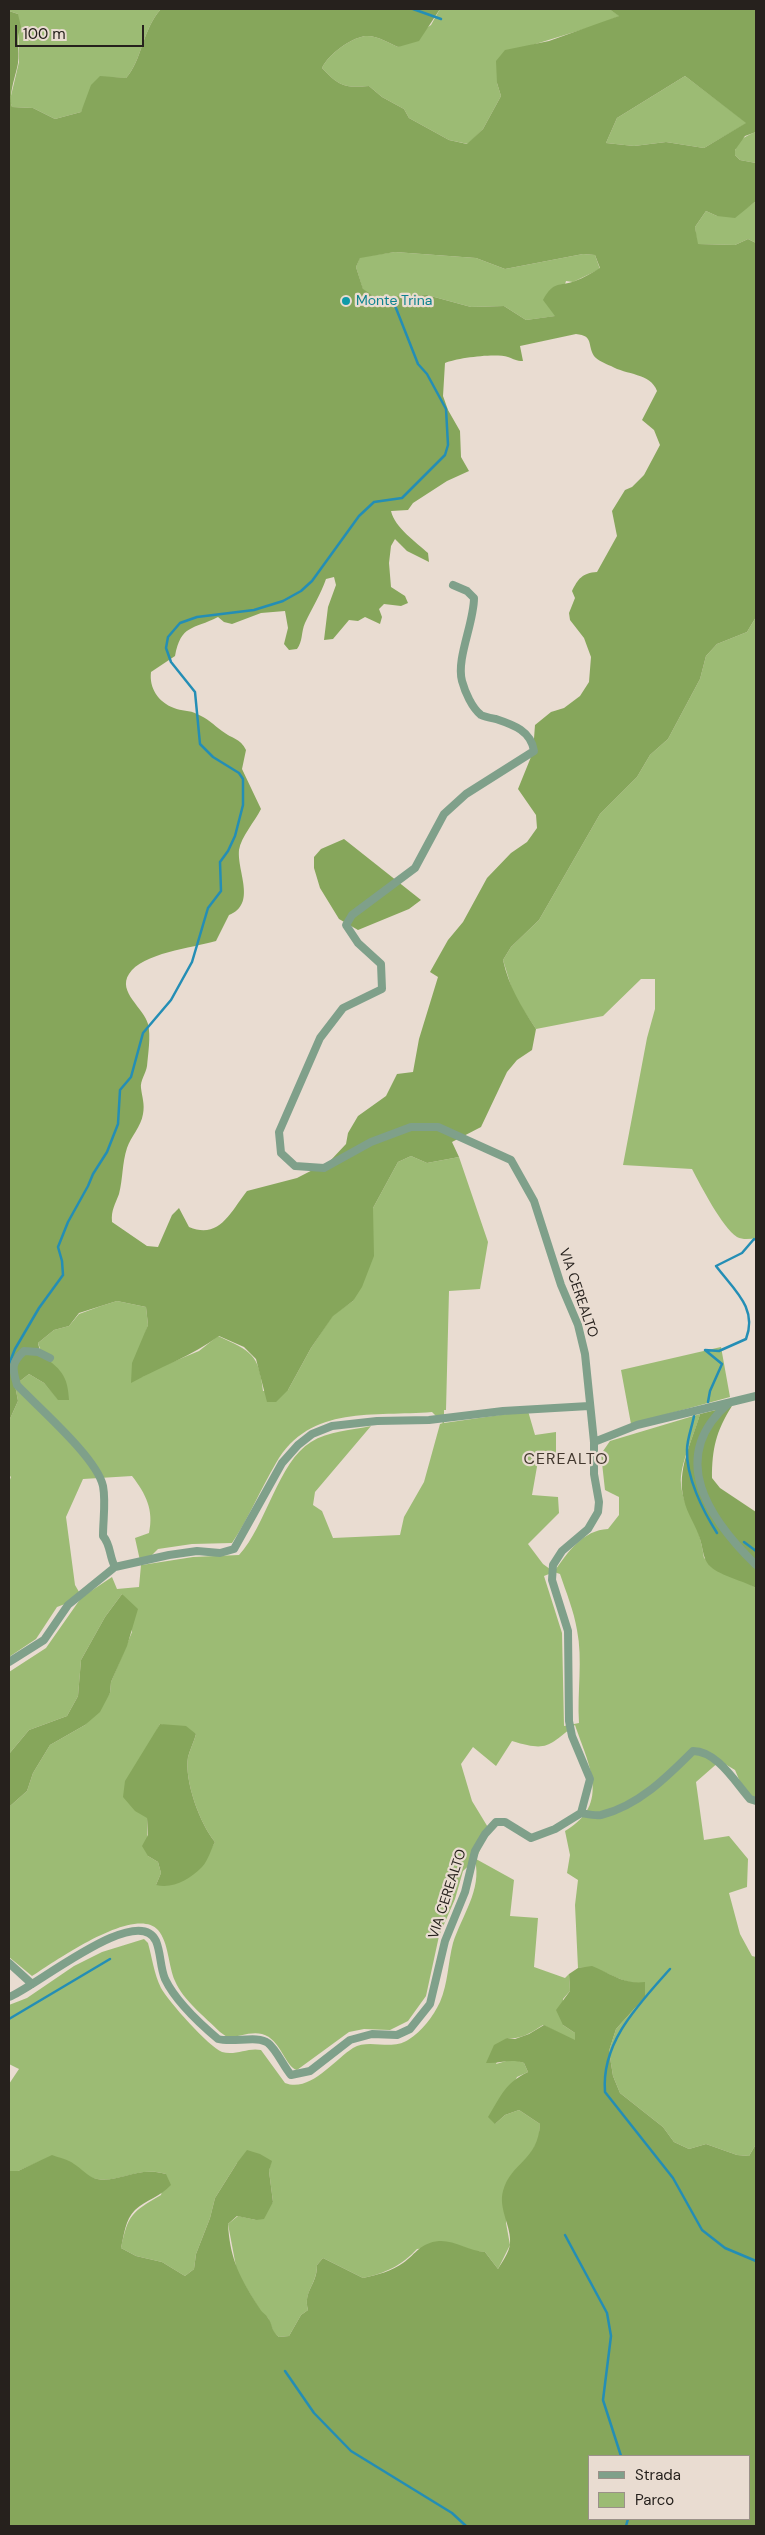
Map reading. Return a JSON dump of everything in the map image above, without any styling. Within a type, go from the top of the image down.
[{"type":"street","name":"VIA CEREALTO","points":[[32,1984],[83,1951],[126,1932],[139,1930],[148,1933],[155,1940],[165,1978],[176,1994],[218,2039],[240,2041],[260,2039],[269,2044],[291,2075],[310,2071],[350,2040],[372,2034],[397,2036],[410,2029],[430,2004],[445,1941],[464,1892],[475,1851],[484,1834],[496,1822],[505,1822],[531,1838],[556,1829],[582,1813],[590,1779],[572,1736],[568,1721],[568,1631],[552,1580],[553,1565],[562,1551],[588,1529],[598,1512],[599,1502],[594,1474],[594,1442],[585,1354],[578,1325],[561,1284],[534,1201],[511,1160],[438,1127],[411,1127],[371,1142],[324,1168],[295,1166],[281,1152],[279,1132],[320,1038],[343,1008],[382,989],[380,964],[358,943],[346,925],[352,915],[415,868],[444,814],[466,794],[534,752],[532,742],[522,729],[482,715],[471,702],[462,680],[462,661],[474,613],[474,598],[467,591],[452,585]]},
{"type":"street","points":[[50,1358],[38,1352],[24,1351],[14,1360],[13,1371],[17,1385],[86,1457],[100,1476],[103,1487],[103,1536],[109,1543],[109,1557],[114,1567]]},
{"type":"street","points":[[594,1442],[638,1426],[756,1396]]},
{"type":"street","points":[[728,1403],[713,1416],[705,1428],[697,1465],[699,1484],[716,1520],[756,1565]]},
{"type":"street","points":[[9,1662],[44,1640],[68,1605],[114,1567],[169,1555],[197,1551],[220,1553],[234,1549],[282,1462],[305,1439],[332,1426],[377,1420],[429,1420],[503,1410],[589,1406]]},
{"type":"street","points":[[582,1813],[599,1816],[625,1806],[662,1782],[693,1751],[704,1751],[714,1758],[750,1799],[756,1800]]},
{"type":"street","points":[[9,1963],[32,1984],[22,1992],[9,1997]]},
{"type":"green space","points":[[9,9],[161,9],[150,26],[136,63],[126,78],[100,77],[81,112],[55,119],[33,108],[12,107],[10,100],[19,62],[18,14],[9,11]]},
{"type":"green space","points":[[161,9],[440,9],[419,41],[398,47],[374,37],[365,36],[346,44],[334,53],[322,68],[333,79],[342,84],[353,87],[369,86],[382,97],[404,109],[409,118],[449,140],[467,144],[483,129],[501,96],[497,83],[496,61],[505,50],[549,41],[619,16],[609,9],[756,9],[756,132],[745,136],[735,150],[735,155],[740,160],[756,163],[756,201],[735,218],[717,216],[706,211],[695,227],[698,244],[735,245],[748,239],[756,243],[756,617],[747,632],[717,644],[706,656],[700,679],[668,739],[650,755],[637,777],[600,814],[539,920],[511,947],[503,960],[512,988],[536,1029],[532,1050],[517,1060],[507,1072],[481,1127],[452,1142],[459,1157],[427,1163],[411,1156],[398,1162],[373,1208],[374,1256],[362,1287],[353,1301],[333,1316],[311,1348],[288,1390],[276,1402],[267,1402],[256,1359],[244,1347],[219,1336],[187,1355],[131,1383],[132,1363],[148,1325],[146,1307],[117,1301],[79,1313],[69,1326],[54,1330],[38,1343],[41,1355],[58,1368],[65,1378],[69,1400],[58,1400],[44,1383],[29,1374],[15,1385],[18,1401],[9,1421],[9,11],[18,14],[21,27],[18,35],[18,63],[11,96],[12,107],[33,108],[55,119],[81,112],[91,85],[100,76],[126,78],[136,63],[155,17]],"holes":[[[685,76],[746,123],[704,148],[666,142],[634,146],[606,143],[617,118]],[[395,252],[476,258],[505,269],[583,254],[595,255],[600,268],[578,280],[557,285],[550,289],[543,300],[555,316],[526,320],[504,306],[471,307],[427,295],[375,297],[363,289],[356,267],[360,258]],[[576,334],[582,335],[588,339],[592,352],[597,359],[649,381],[657,391],[642,420],[654,430],[660,445],[644,475],[632,487],[625,490],[612,511],[617,536],[597,572],[581,577],[572,591],[575,598],[569,613],[570,620],[584,638],[591,657],[589,682],[580,696],[564,708],[551,712],[535,725],[533,752],[518,789],[536,815],[537,828],[527,842],[511,853],[487,878],[463,922],[448,940],[430,972],[438,977],[419,1039],[413,1072],[397,1074],[386,1096],[358,1116],[348,1133],[346,1144],[330,1161],[297,1178],[247,1191],[230,1215],[217,1227],[209,1230],[189,1227],[179,1208],[172,1215],[158,1247],[147,1246],[112,1222],[127,1148],[143,1114],[144,1104],[141,1085],[147,1066],[149,1045],[146,1018],[132,1000],[126,987],[126,981],[135,967],[156,956],[216,941],[229,915],[237,910],[242,903],[244,887],[239,859],[240,845],[261,809],[242,769],[246,750],[244,746],[201,716],[174,708],[163,702],[153,689],[151,672],[175,656],[181,638],[189,629],[218,617],[224,622],[232,624],[261,613],[285,611],[288,628],[284,644],[289,650],[297,649],[305,623],[326,579],[334,577],[336,585],[328,607],[324,640],[333,639],[349,620],[358,621],[365,617],[380,624],[382,617],[379,609],[384,604],[401,606],[408,603],[405,596],[391,587],[389,563],[391,546],[395,539],[407,551],[429,562],[428,553],[401,529],[391,511],[408,510],[413,503],[447,481],[469,471],[461,457],[460,431],[448,410],[443,396],[445,363],[486,356],[502,356],[523,361],[520,346]]]},
{"type":"green space","points":[[440,9],[609,9],[620,16],[529,46],[497,83],[501,96],[483,129],[468,144],[449,140],[409,118],[404,109],[382,97],[369,86],[353,87],[342,84],[333,79],[322,68],[334,53],[346,44],[365,36],[383,40],[398,47],[431,25]]},
{"type":"green space","points":[[685,76],[747,123],[704,148],[666,142],[634,146],[606,143],[617,118]]},
{"type":"green space","points":[[756,132],[756,163],[740,160],[735,155],[736,146],[744,138]]},
{"type":"green space","points":[[756,201],[756,243],[748,239],[735,245],[697,244],[695,227],[706,211],[717,216],[748,207]]},
{"type":"green space","points":[[395,252],[476,258],[505,269],[583,254],[595,255],[600,269],[573,282],[566,281],[556,316],[526,320],[504,306],[471,307],[427,295],[375,297],[363,290],[356,267],[360,257]]},
{"type":"green space","points":[[756,617],[756,1238],[742,1239],[737,1237],[725,1225],[712,1206],[692,1169],[623,1165],[647,1038],[655,1009],[655,979],[641,979],[603,1016],[536,1029],[514,996],[503,960],[511,947],[539,920],[600,814],[637,777],[650,755],[668,739],[700,679],[706,656],[717,644],[747,632]]},
{"type":"green space","points":[[344,839],[421,900],[409,909],[358,930],[339,919],[320,888],[314,868],[314,857],[321,849]]},
{"type":"green space","points":[[411,1156],[427,1163],[459,1157],[488,1242],[480,1289],[449,1291],[446,1410],[444,1410],[444,1423],[528,1411],[535,1435],[556,1432],[556,1456],[538,1461],[532,1495],[558,1497],[559,1513],[528,1544],[543,1564],[554,1572],[577,1543],[591,1533],[608,1529],[619,1515],[619,1497],[605,1490],[601,1454],[610,1441],[700,1414],[682,1468],[681,1484],[684,1499],[694,1520],[704,1558],[756,1588],[756,1804],[749,1803],[735,1770],[720,1761],[696,1782],[704,1840],[729,1836],[748,1859],[747,1887],[729,1893],[740,1934],[752,1956],[756,1957],[756,2144],[749,2156],[737,2155],[706,2144],[689,2149],[674,2142],[663,2127],[620,2093],[613,2076],[609,2051],[616,2029],[645,1997],[644,1983],[626,1981],[596,1969],[578,1968],[575,1905],[578,1880],[567,1873],[570,1855],[565,1831],[579,1820],[588,1809],[592,1796],[592,1782],[586,1754],[575,1725],[547,1745],[533,1746],[512,1741],[496,1766],[473,1747],[461,1764],[472,1801],[489,1829],[476,1859],[514,1880],[510,1916],[538,1918],[534,1967],[565,1978],[569,1974],[570,1991],[563,1999],[563,2025],[575,2033],[575,2041],[543,2025],[522,2037],[507,2038],[496,2064],[513,2059],[524,2063],[528,2072],[517,2077],[495,2124],[505,2115],[519,2110],[540,2124],[539,2139],[530,2155],[512,2174],[506,2223],[510,2245],[498,2269],[485,2252],[473,2251],[457,2245],[417,2249],[393,2268],[363,2278],[323,2258],[317,2265],[315,2278],[307,2298],[308,2310],[301,2315],[289,2336],[279,2337],[274,2333],[268,2318],[261,2312],[237,2272],[228,2224],[238,2216],[256,2220],[273,2202],[269,2171],[271,2161],[237,2163],[215,2198],[210,2218],[196,2254],[194,2269],[185,2276],[162,2262],[136,2256],[121,2248],[129,2221],[137,2210],[161,2195],[166,2174],[146,2172],[114,2179],[97,2179],[52,2156],[18,2171],[9,2171],[9,2084],[19,2069],[9,2064],[9,2005],[27,1998],[74,1966],[102,1952],[144,1939],[148,1943],[161,1988],[180,2013],[208,2042],[222,2052],[227,2053],[261,2050],[285,2083],[294,2085],[304,2083],[321,2074],[346,2053],[359,2045],[394,2044],[408,2040],[430,2018],[443,1995],[453,1943],[476,1882],[475,1860],[463,1871],[455,1899],[439,1936],[426,1996],[408,2021],[390,2030],[364,2029],[349,2032],[297,2070],[289,2064],[274,2041],[268,2037],[254,2033],[227,2037],[201,2014],[183,1995],[175,1981],[162,1935],[158,1930],[147,1924],[132,1924],[114,1929],[75,1948],[32,1976],[9,1957],[9,1807],[27,1791],[33,1773],[50,1745],[85,1725],[110,1693],[111,1682],[132,1632],[122,1594],[105,1617],[81,1660],[78,1696],[67,1716],[29,1730],[9,1754],[9,1672],[46,1648],[81,1598],[57,1607],[36,1639],[9,1657],[9,1482],[11,1477],[9,1475],[9,1421],[18,1401],[15,1385],[29,1374],[44,1383],[58,1399],[38,1343],[54,1330],[69,1326],[79,1314],[117,1301],[146,1307],[148,1325],[143,1340],[142,1377],[158,1368],[199,1351],[218,1336],[246,1350],[256,1361],[263,1391],[288,1390],[311,1348],[333,1315],[353,1301],[372,1229],[373,1208],[398,1162]],"holes":[[[432,1412],[443,1423],[440,1424],[424,1482],[404,1517],[400,1535],[333,1538],[322,1511],[313,1505],[315,1492],[371,1426],[325,1435],[311,1442],[300,1451],[281,1479],[257,1528],[239,1555],[193,1557],[142,1565],[158,1549],[192,1544],[232,1543],[276,1463],[290,1444],[307,1431],[325,1422],[345,1417]],[[132,1476],[145,1496],[150,1510],[149,1533],[135,1538],[141,1565],[139,1587],[117,1589],[112,1577],[82,1597],[75,1585],[66,1517],[83,1479]],[[554,1572],[560,1574],[574,1616],[580,1653],[579,1723],[564,1726],[562,1633],[544,1576]],[[160,1724],[196,1734],[188,1757],[188,1777],[194,1801],[209,1834],[215,1842],[209,1852],[156,1885],[161,1873],[158,1862],[148,1856],[147,1818],[150,1744]]]},
{"type":"green space","points":[[721,1347],[730,1397],[631,1424],[621,1370]]},
{"type":"green space","points":[[732,1406],[716,1440],[712,1478],[720,1488],[756,1512],[756,1588],[715,1570],[708,1564],[698,1534],[685,1505],[682,1489],[683,1467],[700,1414]]},
{"type":"green space","points":[[122,1594],[138,1609],[127,1646],[111,1682],[110,1693],[100,1712],[85,1725],[50,1745],[33,1773],[27,1791],[9,1807],[9,1754],[29,1730],[67,1716],[78,1696],[81,1660],[105,1617]]},
{"type":"green space","points":[[160,1724],[186,1726],[196,1734],[188,1757],[188,1777],[194,1801],[209,1834],[215,1842],[202,1867],[192,1876],[169,1886],[156,1885],[161,1873],[158,1862],[148,1856],[142,1846],[148,1835],[147,1818],[135,1811],[123,1797],[125,1781]]},
{"type":"green space","points":[[592,1966],[630,1982],[645,1982],[645,1997],[616,2029],[609,2051],[613,2076],[620,2093],[663,2127],[674,2142],[689,2149],[706,2144],[737,2155],[749,2156],[756,2144],[756,2526],[9,2526],[9,2171],[18,2171],[52,2155],[69,2161],[97,2179],[113,2179],[146,2172],[166,2174],[171,2185],[135,2210],[125,2228],[121,2248],[136,2256],[162,2262],[185,2276],[194,2269],[196,2254],[210,2218],[215,2198],[237,2163],[247,2150],[260,2154],[272,2161],[269,2171],[273,2202],[264,2219],[256,2220],[237,2216],[228,2224],[231,2249],[242,2279],[279,2337],[289,2336],[301,2315],[308,2310],[307,2297],[315,2278],[317,2265],[323,2258],[363,2278],[394,2268],[427,2244],[445,2241],[485,2252],[498,2269],[507,2254],[510,2244],[509,2231],[502,2204],[503,2191],[512,2173],[530,2154],[538,2136],[540,2124],[519,2110],[505,2115],[495,2124],[488,2117],[500,2096],[514,2081],[528,2072],[524,2063],[509,2061],[486,2063],[494,2045],[507,2038],[515,2039],[529,2034],[544,2025],[575,2040],[575,2033],[563,2025],[556,2010],[570,1991],[569,1974],[578,1968]]},
{"type":"waterway","points":[[413,9],[441,19]]},
{"type":"waterway","points":[[9,1364],[15,1349],[39,1308],[63,1275],[58,1247],[68,1222],[93,1174],[107,1152],[118,1124],[120,1090],[131,1077],[143,1033],[171,1000],[192,962],[208,908],[221,891],[220,862],[235,836],[243,805],[243,779],[239,773],[213,757],[200,744],[195,692],[171,662],[166,648],[168,637],[180,623],[197,617],[254,610],[283,601],[301,591],[312,581],[359,516],[374,502],[402,498],[445,455],[448,445],[446,409],[427,374],[418,364],[392,298]]},
{"type":"waterway","points":[[708,1402],[710,1391],[722,1364],[705,1350],[719,1351],[746,1339],[749,1328],[747,1309],[737,1291],[716,1266],[742,1253],[754,1239],[756,1240]]},
{"type":"waterway","points":[[694,1416],[687,1446],[689,1471],[701,1504],[717,1533]]},
{"type":"waterway","points":[[744,1542],[756,1551]]},
{"type":"waterway","points":[[9,2019],[110,1959]]},
{"type":"waterway","points":[[670,1969],[635,2010],[616,2040],[605,2074],[605,2092],[673,2178],[702,2230],[725,2248],[756,2261]]},
{"type":"waterway","points":[[565,2235],[607,2313],[611,2336],[603,2400],[621,2455]]},
{"type":"waterway","points":[[285,2371],[314,2413],[351,2451],[452,2513],[466,2526]]},
{"type":"waterway","points":[[626,2526],[628,2520]]},
{"type":"place","name":"Monte Trina","points":[[346,301]]},
{"type":"district","name":"CEREALTO","points":[[566,1460]]}]
